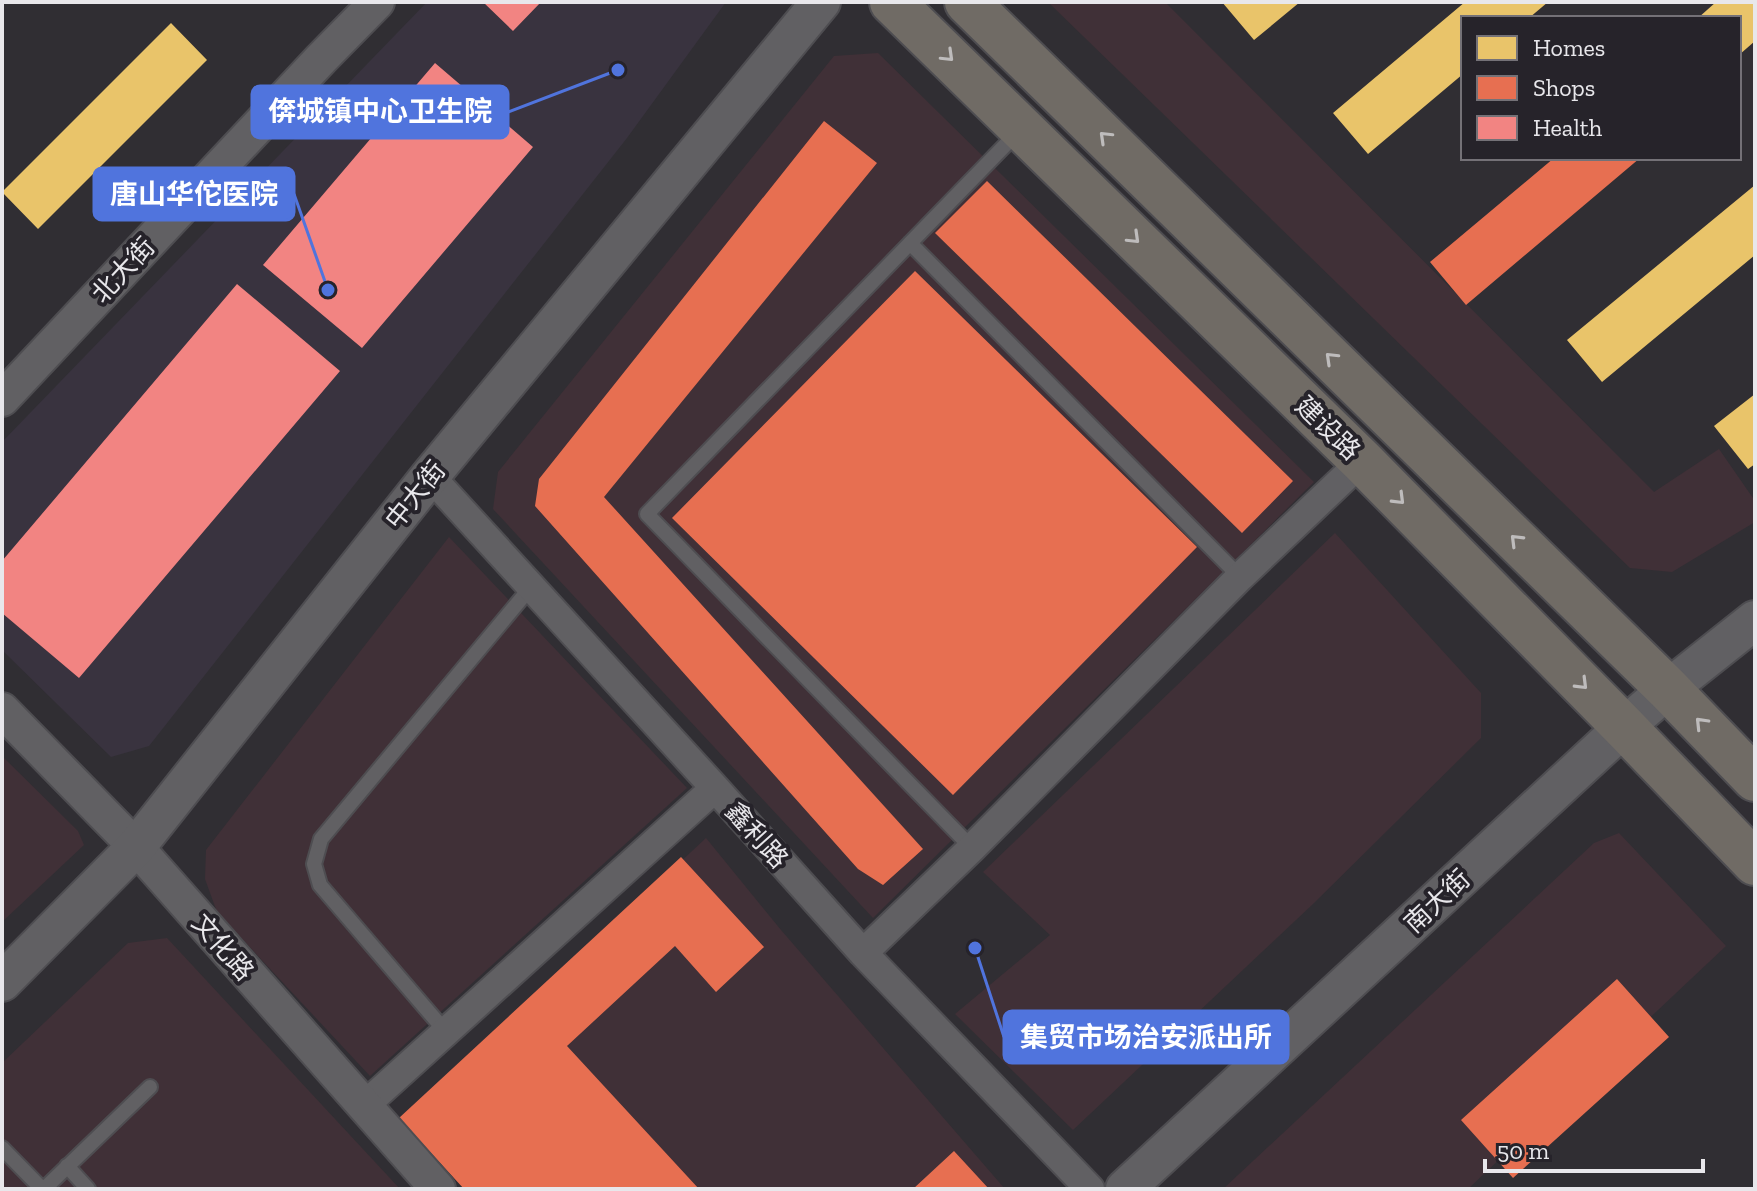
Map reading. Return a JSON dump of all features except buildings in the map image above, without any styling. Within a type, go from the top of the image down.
[{"type":"main road","name":"中大街","points":[[2,982],[136,847],[430,476],[821,2]]},
{"type":"main road","name":"建设路","points":[[892,2],[1362,461],[1755,863]]},
{"type":"main road","name":"建设路","points":[[967,2],[1668,689],[1755,779]]},
{"type":"main road","name":"南大街","points":[[1125,1189],[1624,727],[1755,620]]},
{"type":"street","name":"北大街","points":[[2,399],[377,2]]},
{"type":"street","points":[[863,953],[972,848],[1240,577],[1362,461]]},
{"type":"street","name":"鑫利路","points":[[430,476],[863,953],[1090,1189]]},
{"type":"street","name":"文化路","points":[[2,710],[136,847],[438,1189]]},
{"type":"street","points":[[364,1106],[715,788]]},
{"type":"lane","points":[[972,848],[647,514],[1022,129]]},
{"type":"lane","points":[[910,243],[1240,577]]},
{"type":"lane","points":[[446,1032],[320,885],[314,864],[321,839],[531,587]]},
{"type":"lane","points":[[2,1148],[43,1189],[150,1087]]},
{"type":"lane","points":[[67,1166],[88,1189]]},
{"type":"shaded area","points":[[427,2],[726,2],[627,138],[149,746],[111,757],[2,650],[2,442]]},
{"type":"shaded area","points":[[1048,2],[1165,2],[1654,492],[1719,449],[1755,501],[1755,522],[1672,572],[1630,568]]},
{"type":"shaded area","points":[[878,53],[1314,482],[873,918],[493,509],[498,472],[834,56]]},
{"type":"shaded area","points":[[1335,533],[1481,693],[1481,738],[1313,904],[1073,1130],[955,1014],[1050,935],[983,872]]},
{"type":"shaded area","points":[[449,537],[687,788],[370,1076],[217,912],[205,879],[206,850]]},
{"type":"shaded area","points":[[2,756],[78,831],[84,845],[2,922]]},
{"type":"shaded area","points":[[1619,833],[1726,946],[1468,1189],[1223,1189],[1594,843]]},
{"type":"shaded area","points":[[706,838],[781,930],[1005,1189],[471,1189],[557,977]]},
{"type":"shaded area","points":[[167,938],[400,1189],[2,1189],[2,1063],[128,943]]},
{"type":"place","name":"倴城镇中心卫生院","points":[[618,70]]},
{"type":"place","name":"唐山华佗医院","points":[[328,290]]},
{"type":"place","name":"集贸市场治安派出所","points":[[975,948]]}]
